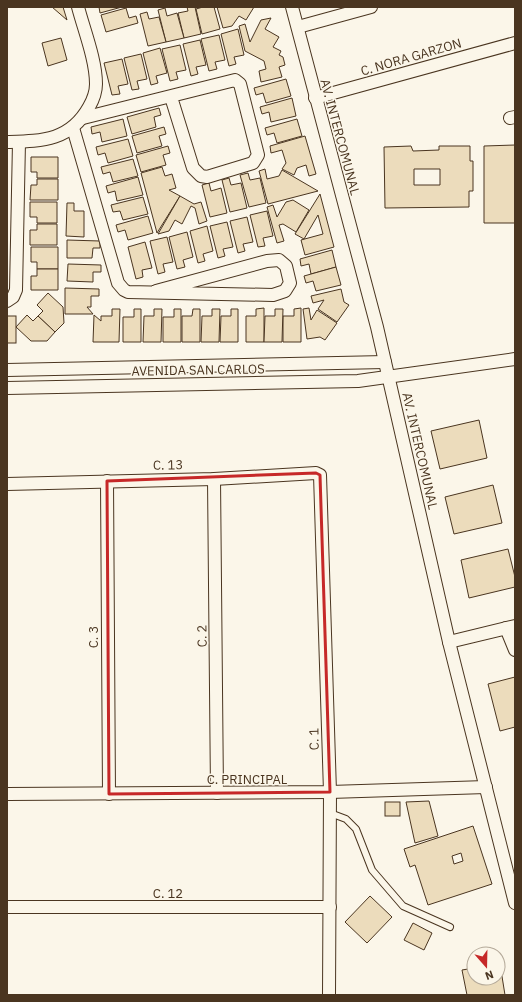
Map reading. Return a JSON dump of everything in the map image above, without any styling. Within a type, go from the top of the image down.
[{"type":"street","points":[[7,301],[13,297],[16,290],[12,208],[13,142],[36,142],[50,139],[73,128],[82,118],[94,97],[96,85],[95,72],[78,7]]},
{"type":"street","name":"AV. INTERCOMUNAL","points":[[292,7],[389,378],[449,642],[515,903]]},
{"type":"street","points":[[298,27],[371,7]]},
{"type":"street","name":"C. NORA GARZON","points":[[315,98],[515,43]]},
{"type":"street","points":[[82,118],[235,80],[238,82],[258,155],[256,160],[253,163],[207,177],[201,176],[193,168],[171,97]]},
{"type":"street","points":[[73,128],[118,283],[124,290],[128,292],[156,291],[273,295],[285,292],[290,283],[286,266],[279,260],[156,291]]},
{"type":"street","name":"AVENIDA SAN CARLOS","points":[[7,388],[332,382],[389,378],[515,359]]},
{"type":"street","name":"AVENIDA SAN CARLOS","points":[[7,370],[385,362]]},
{"type":"street","name":"C. 13","points":[[7,484],[214,479],[316,473],[320,475],[322,482]]},
{"type":"street","name":"C. 2","points":[[214,479],[217,793]]},
{"type":"street","name":"C. 3","points":[[107,481],[109,794]]},
{"type":"street","name":"C. 1","points":[[322,482],[330,792],[329,995]]},
{"type":"street","points":[[449,642],[510,627],[515,650]]},
{"type":"street","name":"C. PRINCIPAL","points":[[7,794],[330,792],[486,787]]},
{"type":"street","name":"C. 12","points":[[7,907],[330,907]]},
{"type":"lane","points":[[330,813],[346,819],[356,829],[372,870],[404,906],[450,927]]},
{"type":"highlighted area","points":[[316,473],[320,475],[330,792],[109,794],[107,481]]},
{"type":"building","points":[[52,7],[63,7],[67,20]]},
{"type":"building","points":[[99,7],[122,7],[100,13]]},
{"type":"building","points":[[187,7],[195,7],[201,34],[184,38],[178,13],[188,11]]},
{"type":"building","points":[[203,7],[214,7],[220,29],[202,34],[196,9]]},
{"type":"building","points":[[217,7],[254,7],[246,20],[239,16],[232,26],[223,28]]},
{"type":"building","points":[[126,8],[129,18],[136,16],[138,23],[106,32],[101,15]]},
{"type":"building","points":[[165,8],[167,16],[177,13],[184,38],[166,42],[158,10]]},
{"type":"building","points":[[147,12],[149,19],[159,17],[166,42],[148,46],[140,14]]},
{"type":"building","points":[[271,18],[265,29],[279,37],[273,47],[281,51],[279,55],[283,57],[285,65],[279,67],[282,77],[261,82],[259,71],[266,69],[264,61],[245,51],[239,26],[245,24],[250,42],[261,20]]},
{"type":"building","points":[[238,29],[244,55],[234,57],[236,64],[229,66],[221,34]]},
{"type":"building","points":[[219,35],[225,60],[215,62],[217,69],[209,71],[201,39]]},
{"type":"building","points":[[61,38],[67,60],[48,66],[42,43]]},
{"type":"building","points":[[200,40],[206,65],[196,67],[198,74],[191,76],[183,44]]},
{"type":"building","points":[[180,45],[186,70],[176,72],[178,79],[170,81],[162,49]]},
{"type":"building","points":[[160,48],[167,73],[156,76],[158,83],[151,85],[143,53]]},
{"type":"building","points":[[141,54],[147,79],[137,81],[139,89],[132,90],[124,58]]},
{"type":"building","points":[[122,59],[128,84],[118,86],[120,94],[112,95],[104,63]]},
{"type":"building","points":[[286,79],[291,96],[266,103],[263,93],[256,95],[254,88]]},
{"type":"building","points":[[292,98],[296,116],[271,122],[269,112],[262,114],[260,107]]},
{"type":"building","points":[[159,108],[161,115],[154,117],[156,127],[132,134],[127,117]]},
{"type":"building","points":[[123,119],[127,136],[102,142],[100,132],[92,134],[91,127]]},
{"type":"building","points":[[297,119],[302,136],[277,143],[274,133],[267,135],[265,128]]},
{"type":"building","points":[[164,127],[166,134],[159,136],[162,146],[137,153],[132,136]]},
{"type":"building","points":[[305,136],[316,174],[309,176],[306,165],[297,168],[294,175],[282,169],[286,163],[282,150],[271,153],[270,146]]},
{"type":"building","points":[[128,139],[133,156],[108,163],[105,153],[98,155],[96,147]]},
{"type":"building","points":[[515,145],[515,223],[484,223],[484,146]]},
{"type":"building","points":[[168,146],[170,153],[163,155],[166,165],[141,172],[136,155]]},
{"type":"building","points":[[411,146],[413,151],[439,150],[439,146],[470,146],[470,161],[473,161],[473,191],[469,191],[469,207],[385,208],[384,147]],"holes":[[[414,169],[440,169],[440,185],[414,185]]]},
{"type":"building","points":[[31,157],[58,157],[58,178],[37,178],[37,172],[31,172]]},
{"type":"building","points":[[133,159],[138,176],[113,182],[110,172],[103,174],[101,167]]},
{"type":"building","points":[[162,167],[165,176],[172,174],[176,188],[169,190],[180,196],[157,233],[141,173]]},
{"type":"building","points":[[265,169],[267,179],[279,176],[282,170],[318,191],[268,204],[259,171]]},
{"type":"building","points":[[248,173],[250,180],[260,178],[266,203],[249,207],[240,175]]},
{"type":"building","points":[[138,177],[143,195],[117,201],[115,191],[108,193],[106,186]]},
{"type":"building","points":[[229,178],[231,185],[241,183],[247,208],[230,212],[222,180]]},
{"type":"building","points":[[37,179],[58,179],[58,200],[30,200],[31,185],[37,185]]},
{"type":"building","points":[[209,183],[211,191],[221,188],[227,213],[210,217],[202,185]]},
{"type":"building","points":[[320,194],[334,247],[305,255],[301,240],[323,234],[318,215],[304,239],[295,234]]},
{"type":"building","points":[[180,196],[194,204],[201,202],[207,221],[199,224],[195,208],[191,206],[182,224],[175,220],[169,231],[158,234]]},
{"type":"building","points":[[143,197],[148,214],[123,220],[120,211],[113,212],[111,205]]},
{"type":"building","points":[[293,200],[309,210],[296,232],[283,224],[279,225],[284,241],[277,243],[267,207],[273,205],[277,217],[286,202]]},
{"type":"building","points":[[30,202],[57,202],[57,223],[37,223],[37,217],[30,217]]},
{"type":"building","points":[[67,203],[74,203],[74,211],[84,211],[84,237],[66,236]]},
{"type":"building","points":[[267,211],[273,236],[263,238],[265,246],[258,247],[250,215]]},
{"type":"building","points":[[148,216],[153,233],[128,240],[125,230],[118,232],[116,225]]},
{"type":"building","points":[[247,217],[253,242],[243,244],[245,251],[238,253],[230,221]]},
{"type":"building","points":[[227,222],[233,247],[223,249],[225,256],[218,258],[210,226]]},
{"type":"building","points":[[37,224],[57,224],[57,245],[30,245],[30,230],[37,230]]},
{"type":"building","points":[[207,226],[213,251],[203,254],[205,261],[198,263],[190,231]]},
{"type":"building","points":[[187,232],[193,257],[183,260],[185,267],[177,269],[169,237]]},
{"type":"building","points":[[167,237],[173,262],[163,264],[165,272],[158,274],[150,241]]},
{"type":"building","points":[[67,240],[100,241],[100,248],[93,248],[92,258],[67,258]]},
{"type":"building","points":[[145,242],[152,268],[142,270],[143,277],[136,279],[128,247]]},
{"type":"building","points":[[31,247],[58,247],[58,269],[37,269],[37,262],[31,262]]},
{"type":"building","points":[[332,250],[336,267],[311,274],[309,264],[301,266],[300,259]]},
{"type":"building","points":[[68,264],[101,265],[101,272],[93,272],[93,282],[67,281]]},
{"type":"building","points":[[336,267],[341,285],[316,291],[313,281],[306,283],[304,276]]},
{"type":"building","points":[[37,269],[58,269],[58,290],[31,290],[31,276],[37,276]]},
{"type":"building","points":[[65,288],[99,289],[99,296],[91,296],[91,307],[87,307],[93,314],[65,314]]},
{"type":"building","points":[[341,289],[344,302],[349,305],[337,322],[318,309],[324,300],[313,303],[311,296]]},
{"type":"building","points":[[48,293],[63,307],[64,323],[55,332],[38,316],[43,311],[37,305]]},
{"type":"building","points":[[264,308],[264,342],[246,342],[246,316],[256,316],[256,309]]},
{"type":"building","points":[[301,308],[301,342],[283,342],[283,316],[294,316],[294,309]]},
{"type":"building","points":[[309,308],[311,320],[317,310],[337,323],[325,340],[320,337],[307,339],[303,309]]},
{"type":"building","points":[[112,309],[120,309],[119,342],[93,342],[94,315],[101,321],[101,316],[112,316]]},
{"type":"building","points":[[134,309],[141,309],[141,342],[123,342],[123,317],[134,317]]},
{"type":"building","points":[[154,309],[162,309],[161,342],[143,342],[144,316],[154,316]]},
{"type":"building","points":[[174,309],[181,309],[181,342],[163,342],[163,317],[174,317]]},
{"type":"building","points":[[193,309],[200,309],[200,342],[182,342],[182,316],[192,316]]},
{"type":"building","points":[[212,309],[220,309],[219,342],[201,342],[202,316],[212,316]]},
{"type":"building","points":[[231,309],[238,309],[238,342],[220,342],[221,316],[231,316]]},
{"type":"building","points":[[275,309],[283,309],[282,342],[264,342],[265,316],[275,316]]},
{"type":"building","points":[[27,315],[33,321],[38,316],[55,332],[47,341],[31,341],[16,327]]},
{"type":"building","points":[[7,316],[16,316],[16,343],[7,343]]},
{"type":"building","points":[[479,420],[487,458],[440,469],[431,431]]},
{"type":"building","points":[[493,485],[502,523],[454,534],[445,497]]},
{"type":"building","points":[[508,549],[515,577],[515,587],[469,598],[461,560]]},
{"type":"building","points":[[515,677],[515,727],[500,731],[488,684]]},
{"type":"building","points":[[429,801],[438,836],[415,843],[406,802]]},
{"type":"building","points":[[385,802],[400,802],[400,816],[385,816]]},
{"type":"building","points":[[473,826],[492,884],[428,905],[415,865],[410,867],[404,849]],"holes":[[[461,853],[463,861],[454,864],[452,856]]]},
{"type":"building","points":[[370,896],[392,917],[367,943],[345,922]]},
{"type":"building","points":[[413,923],[432,933],[424,950],[404,940]]},
{"type":"building","points":[[466,969],[466,986],[504,986],[505,995],[467,995],[462,970]]}]
